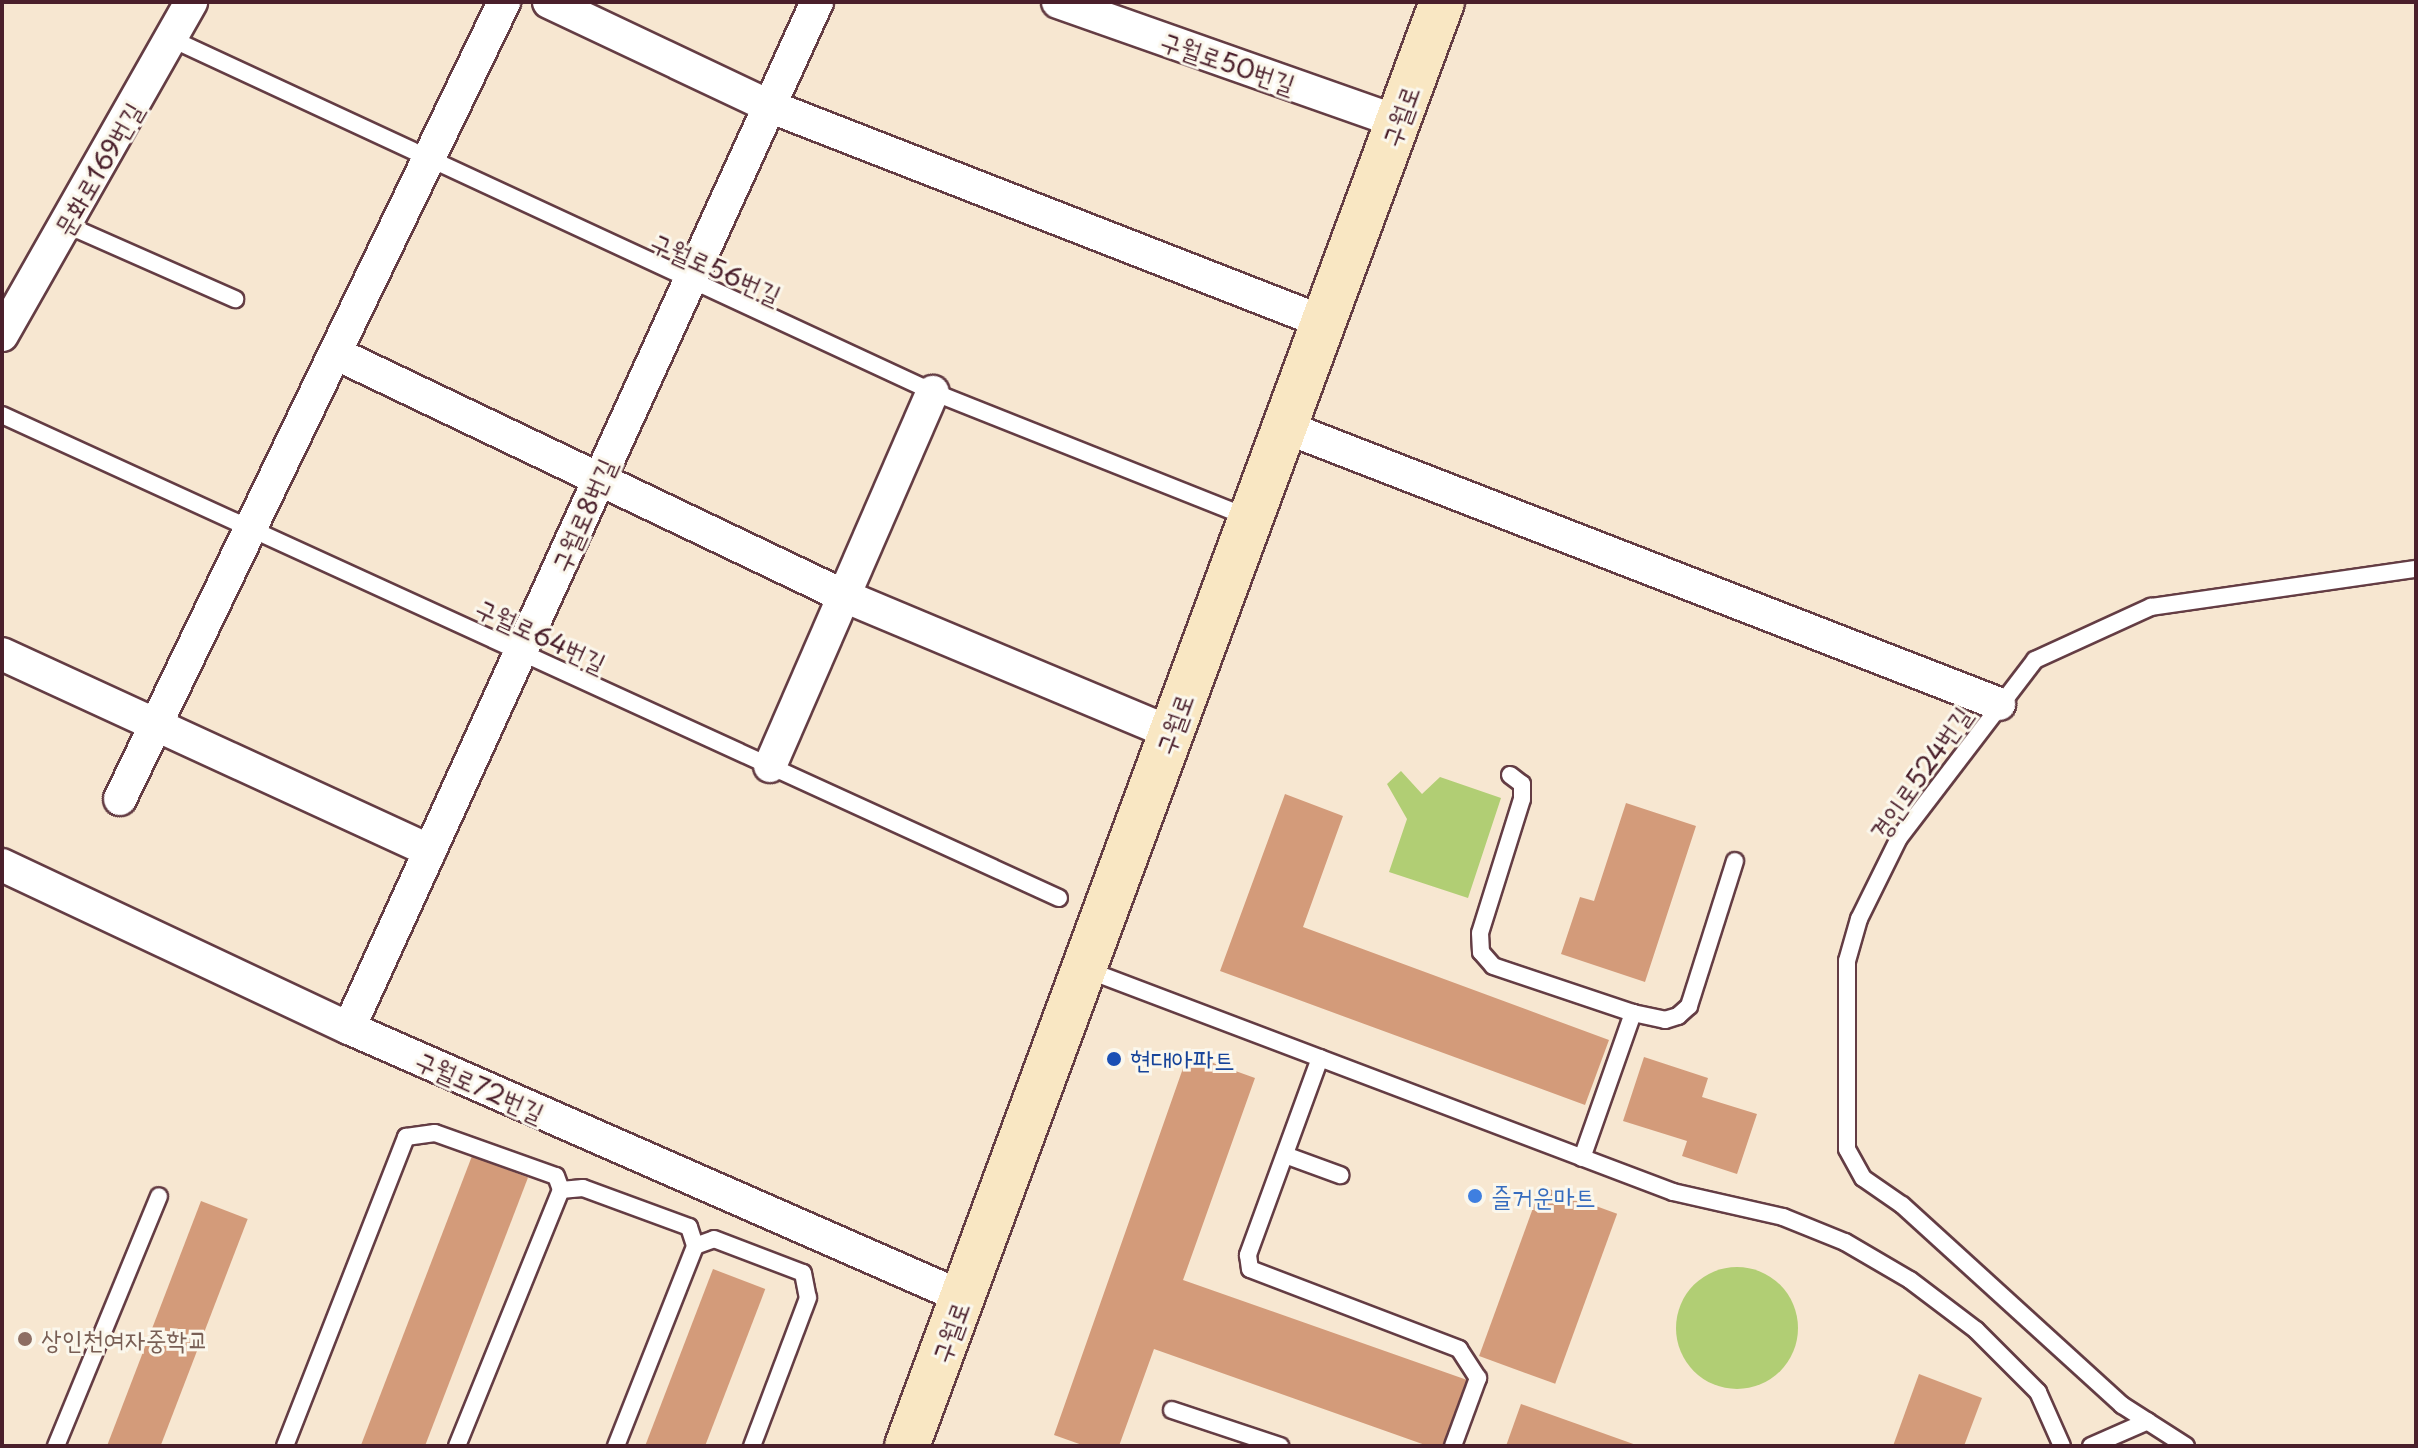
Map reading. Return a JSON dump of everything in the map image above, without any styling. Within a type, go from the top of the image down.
[{"type":"main road","name":"구월로","points":[[917,1443],[962,1297],[1442,2]]},
{"type":"street","name":"문화로169번길","points":[[2,335],[191,2]]},
{"type":"street","points":[[120,799],[431,161],[504,2]]},
{"type":"street","points":[[549,2],[769,106],[1323,322]]},
{"type":"street","name":"구월로8번길","points":[[349,1028],[817,2]]},
{"type":"street","name":"구월로50번길","points":[[1058,2],[1398,122]]},
{"type":"street","points":[[337,354],[844,596],[1171,733]]},
{"type":"street","points":[[770,766],[933,392]]},
{"type":"street","points":[[1285,427],[1999,704]]},
{"type":"street","points":[[2,654],[430,851]]},
{"type":"street","name":"구월로72번길","points":[[2,865],[349,1028],[962,1297]]},
{"type":"lane","name":"구월로56번길","points":[[172,39],[689,283],[933,392],[1041,439],[1250,519]]},
{"type":"lane","points":[[67,225],[235,299]]},
{"type":"lane","name":"구월로64번길","points":[[2,415],[1059,898]]},
{"type":"lane","name":"경인로524번길","points":[[2186,1446],[2122,1405],[1902,1205],[1863,1178],[1847,1149],[1847,961],[1859,919],[1899,838],[2035,660],[2151,607],[2416,569]]},
{"type":"lane","points":[[1510,775],[1522,784],[1522,799],[1480,933],[1481,952],[1493,966],[1633,1013],[1665,1020],[1689,1006],[1735,861]]},
{"type":"lane","points":[[1084,969],[1673,1192],[1783,1217],[1845,1242],[1910,1280],[1976,1330],[2038,1392],[2062,1446]]},
{"type":"lane","points":[[1582,1158],[1633,1013]]},
{"type":"lane","points":[[1320,1058],[1248,1255],[1250,1269],[1459,1349],[1478,1378],[1453,1446]]},
{"type":"lane","points":[[285,1446],[406,1137],[435,1133],[556,1176],[561,1190],[457,1446]]},
{"type":"lane","points":[[1285,1155],[1340,1175]]},
{"type":"lane","points":[[561,1190],[583,1188],[689,1227],[695,1246],[616,1446]]},
{"type":"lane","points":[[56,1446],[159,1196]]},
{"type":"lane","points":[[695,1246],[714,1239],[803,1273],[808,1298],[752,1446]]},
{"type":"lane","points":[[1172,1410],[1280,1446]]},
{"type":"lane","points":[[2091,1446],[2148,1421]]},
{"type":"green space","points":[[1401,771],[1422,794],[1440,777],[1501,798],[1468,898],[1389,872],[1407,819],[1387,784]]},
{"type":"green space","points":[[1737,1267],[1761,1271],[1780,1285],[1794,1304],[1798,1328],[1794,1352],[1780,1371],[1761,1385],[1737,1389],[1713,1385],[1694,1371],[1680,1352],[1676,1328],[1680,1304],[1694,1285],[1713,1271]]},
{"type":"building","points":[[1285,794],[1343,816],[1303,927],[1609,1040],[1585,1105],[1220,971]]},
{"type":"building","points":[[1626,803],[1696,826],[1645,982],[1561,954],[1580,897],[1594,901]]},
{"type":"building","points":[[1188,1054],[1255,1078],[1183,1280],[1470,1381],[1447,1446],[1428,1446],[1154,1349],[1119,1446],[1085,1446],[1054,1435]]},
{"type":"building","points":[[1644,1057],[1708,1078],[1702,1097],[1757,1114],[1737,1174],[1682,1156],[1687,1141],[1623,1121]]},
{"type":"building","points":[[472,1156],[528,1178],[425,1446],[361,1446]]},
{"type":"building","points":[[1541,1186],[1617,1214],[1555,1384],[1479,1356]]},
{"type":"building","points":[[201,1201],[248,1219],[161,1446],[107,1446]]},
{"type":"building","points":[[713,1269],[765,1289],[705,1446],[645,1445]]},
{"type":"building","points":[[1919,1374],[1982,1398],[1964,1446],[1893,1446]]},
{"type":"building","points":[[1521,1404],[1639,1446],[1506,1446]]},
{"type":"place","name":"현대아파트","points":[[1114,1059]]},
{"type":"place","name":"즐거운마트","points":[[1475,1196]]},
{"type":"place","name":"상인천여자중학교","points":[[25,1339]]}]
